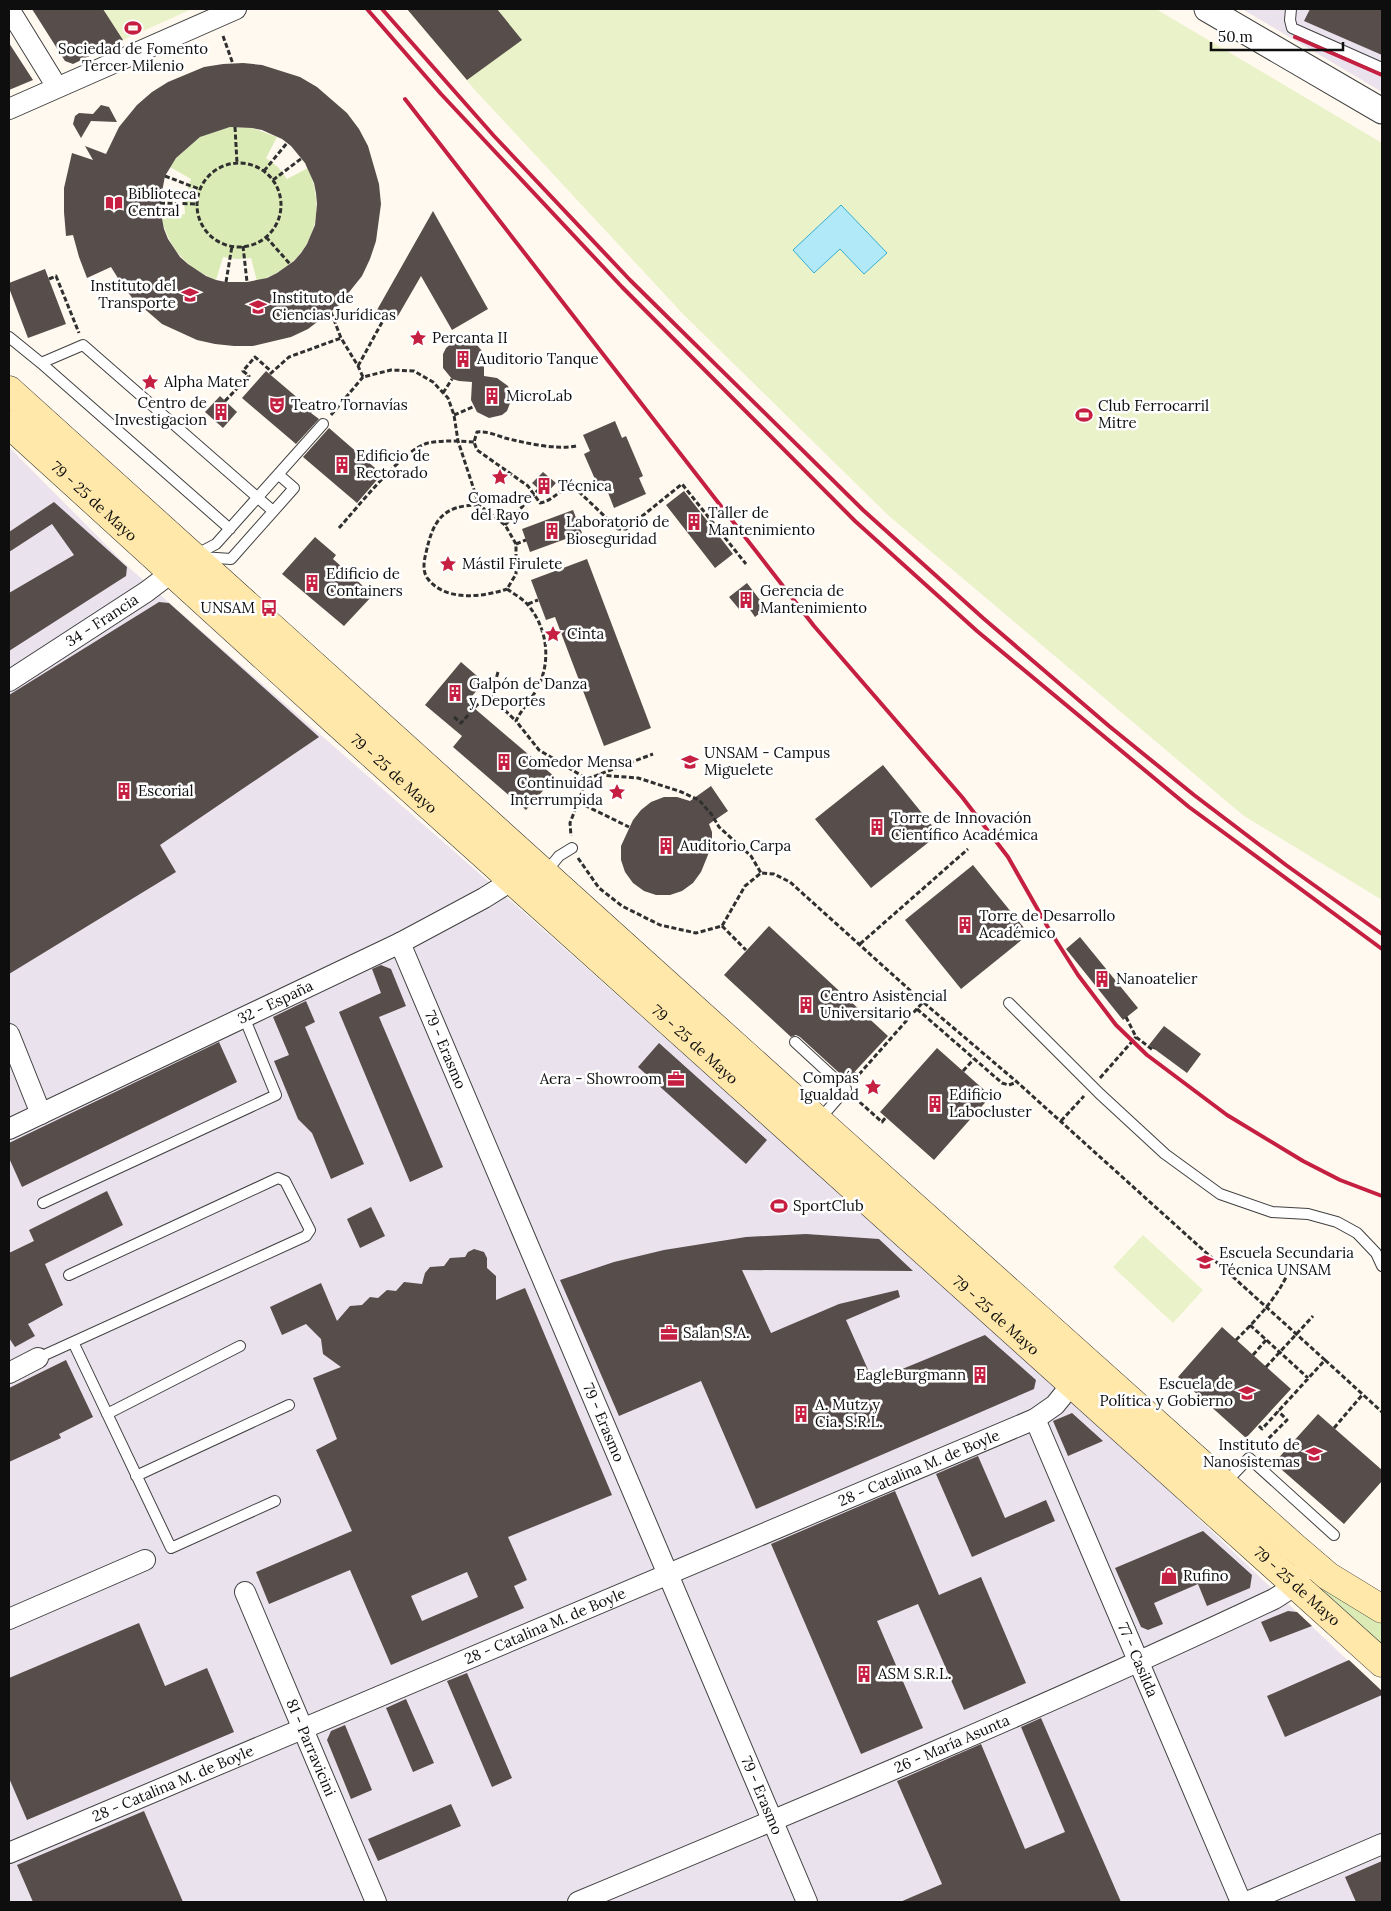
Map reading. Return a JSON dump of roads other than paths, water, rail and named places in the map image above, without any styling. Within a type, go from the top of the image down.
[{"type":"main road","name":"79 - 25 de Mayo","points":[[9,390],[536,866],[1072,1384],[1382,1663]]},
{"type":"main road","name":"79 - 25 de Mayo","points":[[9,424],[171,574],[511,880],[810,1130],[1224,1484],[1312,1563],[1337,1582],[1382,1609]]},
{"type":"street","points":[[9,9],[58,87]]},
{"type":"street","points":[[9,109],[236,9]]},
{"type":"street","points":[[1207,9],[1382,111]]},
{"type":"street","name":"34 - Francia","points":[[9,681],[171,574],[192,557]]},
{"type":"street","name":"32 - España","points":[[9,1130],[400,943],[484,898],[536,866]]},
{"type":"street","name":"79 - Erasmo","points":[[400,943],[807,1902]]},
{"type":"street","points":[[9,1034],[41,1114]]},
{"type":"street","points":[[9,1373],[38,1358]]},
{"type":"street","name":"28 - Catalina M. de Boyle","points":[[9,1853],[1035,1419],[1055,1404],[1072,1384]]},
{"type":"street","name":"77 - Casilda","points":[[1035,1419],[1241,1902]]},
{"type":"street","points":[[9,1619],[145,1560]]},
{"type":"street","name":"26 - María Asunta","points":[[578,1902],[772,1821],[1138,1663],[1274,1599],[1293,1584],[1312,1563]]},
{"type":"street","name":"81 - Parravicini","points":[[245,1592],[376,1902]]},
{"type":"street","points":[[1247,1902],[1382,1844]]},
{"type":"lane","points":[[1291,9],[1290,20],[1292,28],[1382,68]]},
{"type":"lane","points":[[9,337],[230,529]]},
{"type":"lane","points":[[41,363],[84,345],[273,511]]},
{"type":"lane","points":[[192,557],[216,544],[279,475],[322,424]]},
{"type":"lane","points":[[192,557],[231,558],[294,488],[279,475]]},
{"type":"lane","points":[[536,866],[550,867],[559,856],[572,848]]},
{"type":"lane","points":[[1009,1003],[1100,1094],[1165,1154],[1220,1194],[1272,1212],[1308,1214],[1337,1222],[1357,1233],[1376,1253],[1382,1266]]},
{"type":"lane","points":[[43,1203],[276,1095],[244,1017]]},
{"type":"lane","points":[[795,1042],[846,1089],[810,1130]]},
{"type":"lane","points":[[38,1358],[306,1236],[310,1230],[285,1181],[278,1178],[69,1275]]},
{"type":"lane","points":[[73,1342],[170,1548],[275,1501]]},
{"type":"lane","points":[[107,1414],[240,1346]]},
{"type":"lane","points":[[136,1476],[289,1405]]},
{"type":"lane","points":[[1224,1484],[1249,1458],[1334,1535]]},
{"type":"water","points":[[841,205],[887,253],[864,274],[840,249],[814,273],[793,250]]},
{"type":"railway","points":[[367,9],[441,94],[622,287],[855,521],[977,631],[1189,807],[1382,949]]},
{"type":"railway","points":[[382,9],[494,136],[630,280],[863,510],[983,618],[1109,726],[1194,795],[1286,865],[1382,934]]},
{"type":"railway","points":[[1295,37],[1382,75]]},
{"type":"railway","points":[[405,99],[814,626],[962,797],[1008,857],[1050,931],[1078,975],[1116,1025],[1147,1055],[1227,1115],[1303,1161],[1340,1180],[1382,1196]]},
{"type":"place","name":"Sociedad de Fomento Tercer Milenio","points":[[133,28]]},
{"type":"place","name":"Biblioteca Central","points":[[114,203]]},
{"type":"place","name":"Instituto del Transporte","points":[[190,295]]},
{"type":"place","name":"Instituto de Ciencias Jurídicas","points":[[258,307]]},
{"type":"place","name":"Percanta II","points":[[418,338]]},
{"type":"place","name":"Auditorio Tanque","points":[[463,359]]},
{"type":"place","name":"Alpha Mater","points":[[150,382]]},
{"type":"place","name":"MicroLab","points":[[492,396]]},
{"type":"place","name":"Teatro Tornavías","points":[[277,405]]},
{"type":"place","name":"Centro de Investigacion","points":[[221,412]]},
{"type":"place","name":"Club Ferrocarril Mitre","points":[[1084,415]]},
{"type":"place","name":"Edificio de Rectorado","points":[[342,465]]},
{"type":"place","name":"Comadre del Rayo","points":[[500,477]]},
{"type":"place","name":"Técnica","points":[[544,486]]},
{"type":"place","name":"Taller de Mantenimiento","points":[[694,522]]},
{"type":"place","name":"Laboratorio de Bioseguridad","points":[[552,531]]},
{"type":"place","name":"Mástil Firulete","points":[[448,564]]},
{"type":"place","name":"Edificio de Containers","points":[[312,583]]},
{"type":"place","name":"Gerencia de Mantenimiento","points":[[746,600]]},
{"type":"place","name":"UNSAM","points":[[269,608]]},
{"type":"place","name":"Cinta","points":[[553,634]]},
{"type":"place","name":"Galpón de Danza y Deportes","points":[[455,693]]},
{"type":"place","name":"Comedor Mensa","points":[[504,762]]},
{"type":"place","name":"UNSAM - Campus Miguelete","points":[[690,762]]},
{"type":"place","name":"Escorial","points":[[124,791]]},
{"type":"place","name":"Continuidad Interrumpida","points":[[617,792]]},
{"type":"place","name":"Torre de Innovación Científico Académica","points":[[877,827]]},
{"type":"place","name":"Auditorio Carpa","points":[[666,846]]},
{"type":"place","name":"Torre de Desarrollo Académico","points":[[965,925]]},
{"type":"place","name":"Nanoatelier","points":[[1102,979]]},
{"type":"place","name":"Centro Asistencial Universitario","points":[[806,1005]]},
{"type":"place","name":"Aera - Showroom","points":[[676,1079]]},
{"type":"place","name":"Compás Igualdad","points":[[873,1087]]},
{"type":"place","name":"Edificio Labocluster","points":[[935,1104]]},
{"type":"place","name":"SportClub","points":[[779,1206]]},
{"type":"place","name":"Escuela Secundaria Técnica UNSAM","points":[[1205,1262]]},
{"type":"place","name":"Salan S.A.","points":[[669,1333]]},
{"type":"place","name":"EagleBurgmann","points":[[980,1375]]},
{"type":"place","name":"Escuela de Política y Gobierno","points":[[1247,1393]]},
{"type":"place","name":"A. Mutz y Cia. S.R.L.","points":[[801,1414]]},
{"type":"place","name":"Instituto de Nanosistemas","points":[[1314,1454]]},
{"type":"place","name":"Rufino","points":[[1169,1576]]},
{"type":"place","name":"ASM S.R.L.","points":[[864,1674]]}]
